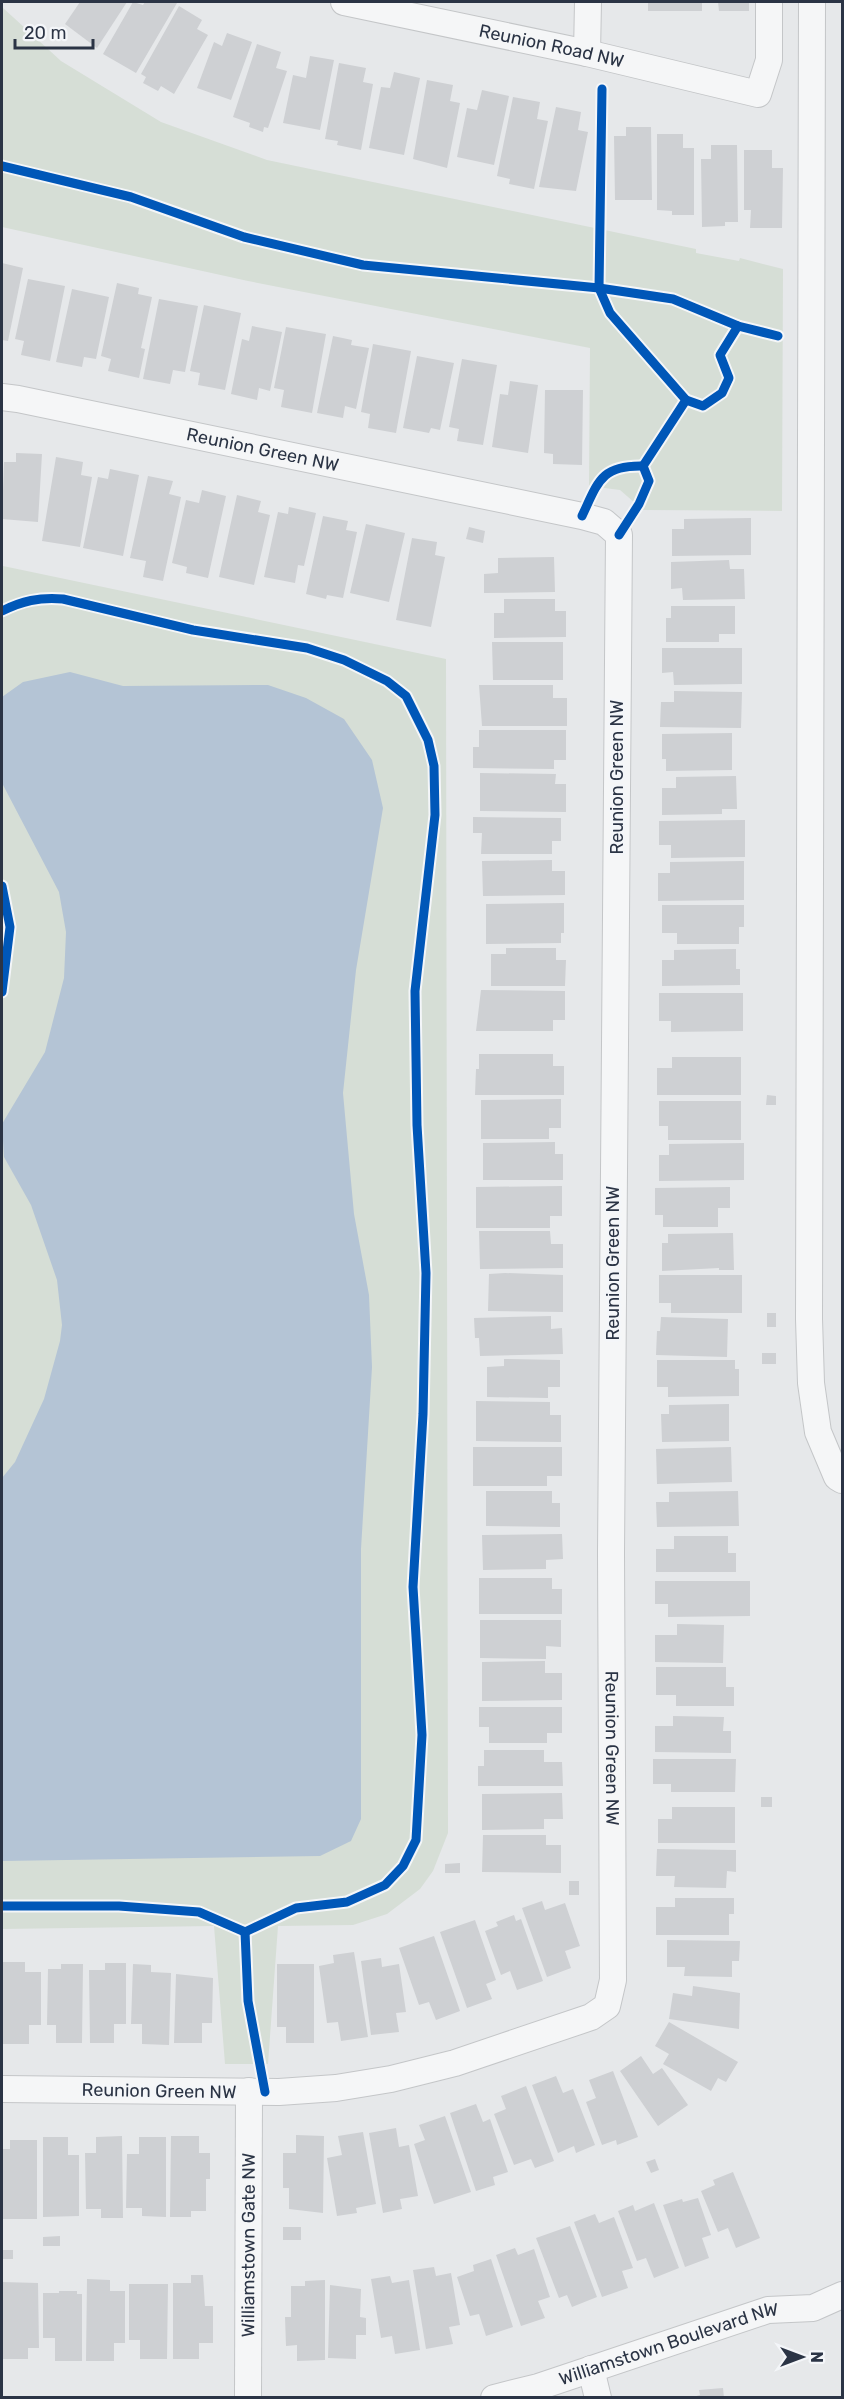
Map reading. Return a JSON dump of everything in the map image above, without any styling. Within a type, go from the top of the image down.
[{"type":"street","name":"Reunion Road NW","points":[[344,2],[418,10],[758,94],[769,60],[769,2]]},
{"type":"street","points":[[587,53],[588,2]]},
{"type":"street","points":[[812,2],[809,1319],[811,1383],[818,1432],[837,1477],[843,1480]]},
{"type":"street","name":"Reunion Green NW","points":[[2,398],[18,399],[582,516],[604,522],[620,535],[611,1541],[613,1980],[607,2006],[591,2018],[465,2060],[391,2079],[336,2088],[249,2091],[2,2089]]},
{"type":"street","name":"Williamstown Gate NW","points":[[248,2397],[249,2091]]},
{"type":"street","name":"Williamstown Boulevard NW","points":[[494,2397],[538,2387],[768,2310],[813,2308],[843,2295]]},
{"type":"street","points":[[591,2369],[598,2397]]},
{"type":"shaded area","points":[[2,7],[61,61],[161,122],[267,160],[696,249],[696,253],[739,261],[740,258],[783,269],[782,511],[643,510],[620,490],[589,486],[590,348],[248,281],[2,227]]},
{"type":"shaded area","points":[[3,566],[446,659],[448,1833],[433,1871],[420,1889],[387,1914],[353,1925],[278,1926],[268,2064],[225,2064],[214,1926],[2,1929]]},
{"type":"water","points":[[70,672],[123,686],[268,685],[306,698],[344,719],[372,760],[383,808],[356,970],[343,1093],[354,1214],[369,1295],[372,1367],[361,1549],[361,1819],[351,1841],[320,1856],[2,1861],[2,1478],[15,1462],[44,1399],[60,1341],[62,1325],[57,1280],[31,1205],[4,1157],[2,1124],[45,1052],[64,978],[66,932],[59,892],[2,783],[2,697],[23,682]]},
{"type":"building","points":[[80,2],[127,2],[97,48],[65,24]]},
{"type":"building","points":[[133,2],[143,5],[145,2],[177,3],[136,73],[103,54]]},
{"type":"building","points":[[648,2],[702,2],[702,11],[648,11]]},
{"type":"building","points":[[718,2],[749,2],[749,11],[719,11]]},
{"type":"building","points":[[179,6],[202,20],[197,29],[208,35],[174,94],[161,86],[158,91],[143,83],[146,77],[141,74]]},
{"type":"building","points":[[227,33],[252,42],[231,100],[197,88],[214,42],[222,46]]},
{"type":"building","points":[[257,44],[281,52],[276,68],[287,71],[268,128],[264,127],[263,132],[249,127],[250,123],[233,117]]},
{"type":"building","points":[[310,56],[334,60],[320,130],[283,123],[293,75],[306,78]]},
{"type":"building","points":[[339,63],[366,68],[363,82],[373,84],[361,150],[337,145],[338,141],[325,139]]},
{"type":"building","points":[[394,72],[420,78],[404,155],[369,148],[381,87],[390,88]]},
{"type":"building","points":[[427,80],[453,85],[450,101],[460,103],[447,168],[413,159]]},
{"type":"building","points":[[482,90],[509,96],[494,165],[457,157],[467,108],[477,110]]},
{"type":"building","points":[[513,97],[540,102],[537,119],[548,121],[534,189],[509,184],[510,179],[497,176]]},
{"type":"building","points":[[556,107],[581,112],[578,130],[588,132],[576,191],[539,187]]},
{"type":"building","points":[[626,127],[651,127],[652,200],[615,200],[614,136],[626,136]]},
{"type":"building","points":[[657,134],[683,134],[683,148],[694,148],[694,215],[672,215],[672,211],[657,210]]},
{"type":"building","points":[[711,145],[737,145],[738,222],[725,222],[725,226],[702,227],[701,159],[711,159]]},
{"type":"building","points":[[744,150],[772,150],[772,168],[783,168],[782,228],[750,228],[751,210],[744,210]]},
{"type":"building","points":[[2,263],[23,268],[8,341],[2,340]]},
{"type":"building","points":[[28,279],[65,286],[50,361],[21,355],[24,341],[15,339]]},
{"type":"building","points":[[117,283],[139,288],[138,294],[152,297],[141,348],[145,349],[139,378],[108,371],[111,359],[101,356]]},
{"type":"building","points":[[72,289],[109,297],[96,359],[84,357],[82,367],[56,362]]},
{"type":"building","points":[[159,299],[198,306],[185,372],[173,370],[170,384],[143,379]]},
{"type":"building","points":[[204,305],[241,313],[225,390],[198,385],[200,373],[190,371]]},
{"type":"building","points":[[252,326],[282,332],[270,391],[259,388],[257,400],[231,394],[242,339],[249,341]]},
{"type":"building","points":[[286,327],[326,334],[312,413],[281,407],[284,390],[274,388]]},
{"type":"building","points":[[333,336],[352,340],[351,345],[369,348],[356,409],[345,406],[343,418],[317,413]]},
{"type":"building","points":[[373,344],[411,351],[396,433],[368,428],[370,414],[361,412]]},
{"type":"building","points":[[417,356],[454,363],[440,430],[431,428],[429,433],[403,428]]},
{"type":"building","points":[[462,359],[497,365],[483,445],[457,441],[459,429],[449,427]]},
{"type":"building","points":[[510,381],[538,385],[528,453],[492,447],[500,394],[508,395]]},
{"type":"building","points":[[545,390],[583,390],[582,465],[553,464],[553,454],[544,453]]},
{"type":"building","points":[[16,453],[42,454],[38,522],[2,519],[4,462],[16,462]]},
{"type":"building","points":[[56,457],[83,462],[81,475],[92,477],[80,547],[42,541]]},
{"type":"building","points":[[110,469],[139,475],[123,556],[83,548],[98,477],[108,479]]},
{"type":"building","points":[[148,476],[173,481],[169,494],[181,497],[163,581],[143,577],[146,561],[130,558]]},
{"type":"building","points":[[202,490],[226,496],[208,578],[186,573],[187,567],[172,563],[186,500],[199,503]]},
{"type":"building","points":[[237,495],[261,501],[258,512],[270,515],[254,585],[219,577]]},
{"type":"building","points":[[289,507],[316,513],[304,566],[298,565],[295,583],[264,577],[278,512],[288,514]]},
{"type":"building","points":[[323,516],[348,521],[346,530],[357,532],[343,598],[327,595],[326,599],[306,594]]},
{"type":"building","points":[[751,518],[751,555],[672,556],[672,529],[684,529],[684,519]]},
{"type":"building","points":[[366,524],[405,533],[389,602],[350,593]]},
{"type":"building","points":[[469,527],[485,531],[483,543],[466,539]]},
{"type":"building","points":[[412,538],[437,542],[435,555],[445,557],[431,627],[396,620]]},
{"type":"building","points":[[554,557],[555,592],[484,593],[484,574],[498,573],[498,558]]},
{"type":"building","points":[[729,560],[730,569],[744,569],[745,599],[683,600],[682,588],[671,589],[671,562]]},
{"type":"building","points":[[504,599],[555,599],[555,611],[566,611],[566,637],[494,638],[494,613],[504,613]]},
{"type":"building","points":[[671,606],[735,606],[735,634],[719,634],[719,642],[666,642],[666,618],[671,618]]},
{"type":"building","points":[[492,642],[563,642],[563,680],[493,680]]},
{"type":"building","points":[[662,648],[742,648],[742,684],[674,685],[673,672],[662,673]]},
{"type":"building","points":[[479,685],[553,685],[553,698],[567,698],[567,726],[482,726]]},
{"type":"building","points":[[674,691],[742,692],[741,728],[660,727],[661,702],[674,702]]},
{"type":"building","points":[[479,730],[566,730],[566,760],[554,760],[554,769],[473,768],[473,747],[479,747]]},
{"type":"building","points":[[732,733],[732,770],[666,771],[666,759],[662,759],[662,734]]},
{"type":"building","points":[[480,773],[556,774],[555,784],[566,784],[566,812],[480,811]]},
{"type":"building","points":[[736,776],[737,809],[722,809],[722,814],[662,815],[662,788],[676,788],[676,777]]},
{"type":"building","points":[[473,817],[561,818],[561,841],[552,841],[552,854],[481,854],[482,833],[473,833]]},
{"type":"building","points":[[745,820],[745,857],[671,858],[671,845],[659,845],[659,821]]},
{"type":"building","points":[[552,860],[552,871],[565,871],[565,895],[483,896],[482,861]]},
{"type":"building","points":[[744,861],[744,900],[658,901],[658,873],[670,873],[670,862]]},
{"type":"building","points":[[564,903],[564,933],[561,933],[561,943],[486,944],[486,904]]},
{"type":"building","points":[[662,905],[744,905],[744,927],[739,927],[739,944],[677,944],[677,933],[662,933]]},
{"type":"building","points":[[506,948],[556,948],[556,960],[566,960],[565,986],[491,986],[491,954],[506,954]]},
{"type":"building","points":[[736,949],[736,969],[740,969],[740,985],[662,986],[662,960],[674,960],[674,950]]},
{"type":"building","points":[[481,990],[565,991],[565,1020],[553,1020],[553,1031],[476,1031]]},
{"type":"building","points":[[659,993],[743,993],[743,1031],[671,1032],[671,1021],[659,1021]]},
{"type":"building","points":[[479,1054],[553,1054],[553,1066],[564,1066],[564,1095],[475,1095]]},
{"type":"building","points":[[672,1057],[741,1057],[741,1095],[657,1095],[657,1068],[672,1068]]},
{"type":"building","points":[[767,1095],[776,1096],[776,1105],[766,1105]]},
{"type":"building","points":[[561,1099],[561,1128],[549,1128],[549,1139],[481,1139],[481,1100]]},
{"type":"building","points":[[659,1101],[741,1101],[741,1140],[668,1140],[668,1126],[659,1126]]},
{"type":"building","points":[[555,1142],[555,1154],[563,1154],[563,1180],[483,1180],[483,1143]]},
{"type":"building","points":[[744,1143],[744,1180],[659,1181],[659,1155],[669,1155],[669,1144]]},
{"type":"building","points":[[562,1186],[562,1216],[550,1216],[550,1228],[476,1228],[476,1187]]},
{"type":"building","points":[[730,1187],[730,1208],[718,1208],[718,1227],[663,1227],[663,1215],[655,1215],[655,1188]]},
{"type":"building","points":[[479,1231],[550,1231],[551,1244],[563,1244],[563,1268],[480,1269]]},
{"type":"building","points":[[733,1233],[734,1270],[719,1270],[719,1268],[662,1271],[662,1243],[668,1243],[668,1234]]},
{"type":"building","points":[[489,1274],[563,1275],[563,1312],[488,1311]]},
{"type":"building","points":[[659,1275],[742,1275],[742,1313],[671,1313],[671,1303],[659,1303]]},
{"type":"building","points":[[767,1313],[776,1313],[776,1327],[767,1327]]},
{"type":"building","points":[[551,1316],[551,1329],[562,1328],[563,1354],[480,1356],[479,1338],[475,1338],[474,1318]]},
{"type":"building","points":[[661,1317],[728,1319],[727,1357],[656,1355],[657,1331],[660,1331]]},
{"type":"building","points":[[762,1353],[776,1353],[776,1364],[762,1364]]},
{"type":"building","points":[[504,1359],[560,1360],[560,1387],[548,1387],[548,1398],[487,1397],[487,1367],[504,1366]]},
{"type":"building","points":[[657,1360],[735,1360],[735,1369],[739,1369],[739,1396],[668,1397],[668,1387],[657,1387]]},
{"type":"building","points":[[476,1401],[550,1402],[550,1415],[561,1415],[561,1442],[476,1441]]},
{"type":"building","points":[[729,1404],[729,1441],[662,1442],[661,1414],[669,1414],[669,1405]]},
{"type":"building","points":[[473,1447],[562,1447],[562,1476],[547,1476],[547,1486],[473,1486]]},
{"type":"building","points":[[731,1447],[732,1482],[657,1484],[656,1449]]},
{"type":"building","points":[[486,1491],[552,1491],[552,1503],[560,1503],[560,1527],[486,1526]]},
{"type":"building","points":[[738,1491],[739,1526],[657,1527],[656,1502],[669,1502],[669,1492]]},
{"type":"building","points":[[562,1534],[563,1559],[546,1560],[546,1569],[483,1570],[482,1535]]},
{"type":"building","points":[[674,1536],[728,1536],[728,1553],[736,1553],[736,1572],[656,1572],[656,1549],[674,1549]]},
{"type":"building","points":[[479,1578],[552,1578],[552,1589],[562,1589],[562,1614],[479,1614]]},
{"type":"building","points":[[655,1581],[750,1581],[750,1616],[668,1617],[668,1604],[655,1604]]},
{"type":"building","points":[[480,1620],[561,1620],[561,1647],[546,1646],[546,1659],[480,1658]]},
{"type":"building","points":[[677,1624],[724,1625],[723,1663],[655,1662],[655,1635],[677,1635]]},
{"type":"building","points":[[545,1661],[545,1673],[562,1673],[562,1700],[482,1701],[482,1662]]},
{"type":"building","points":[[656,1667],[726,1667],[726,1687],[734,1687],[734,1706],[676,1706],[676,1695],[656,1695]]},
{"type":"building","points":[[479,1707],[562,1707],[562,1733],[547,1733],[547,1743],[489,1743],[489,1727],[479,1727]]},
{"type":"building","points":[[673,1716],[724,1717],[723,1731],[731,1731],[731,1753],[655,1752],[655,1726],[673,1726]]},
{"type":"building","points":[[484,1750],[544,1750],[544,1762],[562,1762],[563,1786],[478,1786],[478,1766],[484,1766]]},
{"type":"building","points":[[653,1759],[736,1759],[735,1792],[671,1792],[671,1784],[653,1784]]},
{"type":"building","points":[[562,1793],[563,1819],[544,1819],[544,1829],[482,1830],[482,1794]]},
{"type":"building","points":[[761,1797],[772,1797],[772,1807],[761,1807]]},
{"type":"building","points":[[672,1807],[735,1807],[735,1843],[658,1843],[658,1819],[672,1819]]},
{"type":"building","points":[[483,1835],[546,1835],[546,1845],[561,1845],[561,1873],[482,1872]]},
{"type":"building","points":[[657,1849],[736,1850],[736,1872],[727,1871],[726,1888],[674,1887],[675,1876],[656,1876]]},
{"type":"building","points":[[460,1863],[460,1873],[445,1873],[445,1864]]},
{"type":"building","points":[[569,1881],[579,1881],[579,1895],[569,1895]]},
{"type":"building","points":[[675,1898],[734,1898],[734,1914],[729,1914],[729,1935],[656,1935],[656,1907],[675,1907]]},
{"type":"building","points":[[542,1901],[545,1910],[565,1903],[580,1946],[565,1951],[571,1968],[547,1977],[522,1908]]},
{"type":"building","points":[[514,1915],[516,1921],[521,1919],[543,1981],[517,1990],[510,1971],[501,1975],[485,1931],[498,1926],[496,1922]]},
{"type":"building","points":[[475,1920],[496,1980],[486,1984],[492,1999],[467,2008],[440,1932]]},
{"type":"building","points":[[434,1936],[460,2011],[436,2020],[429,2002],[419,2005],[399,1948]]},
{"type":"building","points":[[667,1940],[740,1941],[739,1961],[732,1961],[732,1977],[684,1976],[685,1967],[667,1967]]},
{"type":"building","points":[[354,1952],[368,2037],[341,2041],[338,2022],[327,2023],[319,1966],[334,1963],[333,1955]]},
{"type":"building","points":[[381,1958],[382,1967],[399,1964],[406,2012],[396,2013],[399,2032],[371,2035],[361,1961]]},
{"type":"building","points":[[3,1962],[25,1962],[25,1972],[41,1972],[41,2025],[29,2025],[29,2044],[3,2044]]},
{"type":"building","points":[[105,1963],[126,1963],[126,2024],[114,2024],[114,2043],[90,2043],[89,1970],[105,1970]]},
{"type":"building","points":[[61,1964],[83,1964],[82,2043],[56,2043],[56,2025],[47,2025],[48,1969],[61,1969]]},
{"type":"building","points":[[133,1964],[151,1965],[151,1972],[171,1973],[169,2045],[142,2044],[142,2024],[131,2024]]},
{"type":"building","points":[[277,1964],[314,1964],[314,2043],[286,2043],[286,2027],[277,2027]]},
{"type":"building","points":[[176,1974],[213,1978],[212,2023],[202,2023],[202,2043],[174,2043]]},
{"type":"building","points":[[693,1986],[740,1993],[739,2029],[669,2019],[673,1993],[692,1996]]},
{"type":"building","points":[[669,2022],[738,2062],[726,2082],[718,2078],[711,2091],[663,2064],[669,2054],[655,2046]]},
{"type":"building","points":[[641,2056],[653,2074],[662,2068],[688,2105],[658,2126],[620,2071]]},
{"type":"building","points":[[613,2071],[638,2137],[617,2145],[616,2140],[602,2145],[586,2102],[596,2098],[589,2080]]},
{"type":"building","points":[[556,2076],[563,2093],[573,2089],[595,2145],[576,2153],[574,2146],[558,2153],[532,2085]]},
{"type":"building","points":[[526,2086],[554,2161],[535,2168],[531,2159],[514,2165],[494,2114],[506,2109],[501,2096]]},
{"type":"building","points":[[476,2104],[483,2122],[490,2119],[508,2172],[493,2177],[495,2185],[476,2191],[450,2113]]},
{"type":"building","points":[[445,2116],[471,2192],[434,2204],[414,2144],[425,2140],[419,2125]]},
{"type":"building","points":[[396,2128],[399,2147],[409,2145],[418,2196],[400,2199],[402,2209],[383,2213],[369,2133]]},
{"type":"building","points":[[363,2132],[376,2204],[356,2208],[357,2213],[337,2216],[327,2158],[342,2155],[338,2136]]},
{"type":"building","points":[[296,2135],[324,2136],[323,2213],[289,2209],[289,2188],[283,2188],[283,2153],[296,2153]]},
{"type":"building","points":[[122,2136],[123,2218],[101,2218],[101,2209],[86,2209],[85,2153],[96,2153],[96,2137]]},
{"type":"building","points":[[171,2136],[199,2136],[199,2153],[210,2153],[210,2179],[206,2179],[206,2211],[191,2211],[191,2217],[170,2217]]},
{"type":"building","points":[[43,2137],[68,2137],[68,2155],[79,2155],[79,2216],[43,2217]]},
{"type":"building","points":[[139,2137],[166,2137],[166,2217],[142,2216],[142,2208],[126,2208],[127,2154],[139,2154]]},
{"type":"building","points":[[10,2140],[37,2140],[37,2219],[2,2219],[2,2149],[10,2149]]},
{"type":"building","points":[[655,2159],[659,2170],[651,2173],[646,2162]]},
{"type":"building","points":[[733,2172],[760,2238],[736,2248],[728,2228],[718,2232],[701,2191],[715,2185],[713,2180]]},
{"type":"building","points":[[698,2198],[711,2235],[702,2238],[709,2258],[685,2267],[663,2205],[682,2199],[683,2202]]},
{"type":"building","points":[[654,2203],[679,2268],[654,2278],[646,2258],[637,2261],[618,2211],[633,2205],[635,2211]]},
{"type":"building","points":[[595,2214],[599,2223],[614,2217],[633,2268],[622,2271],[628,2288],[602,2297],[574,2222]]},
{"type":"building","points":[[570,2226],[597,2297],[572,2307],[567,2295],[559,2298],[536,2238]]},
{"type":"building","points":[[283,2227],[301,2227],[301,2240],[283,2240]]},
{"type":"building","points":[[60,2236],[60,2246],[43,2246],[43,2237]]},
{"type":"building","points":[[515,2248],[518,2255],[534,2249],[550,2297],[538,2301],[545,2318],[521,2326],[496,2255]]},
{"type":"building","points":[[2,2250],[13,2250],[13,2259],[2,2259]]},
{"type":"building","points":[[491,2259],[513,2327],[486,2336],[479,2314],[470,2316],[457,2277],[474,2271],[473,2265]]},
{"type":"building","points":[[434,2267],[436,2276],[451,2273],[460,2325],[449,2327],[453,2344],[426,2349],[413,2270]]},
{"type":"building","points":[[191,2275],[203,2275],[205,2306],[213,2306],[213,2343],[199,2343],[199,2359],[173,2359],[173,2283],[191,2283]]},
{"type":"building","points":[[390,2276],[392,2283],[409,2280],[420,2350],[395,2354],[392,2336],[381,2338],[371,2279]]},
{"type":"building","points":[[87,2279],[110,2280],[110,2291],[125,2291],[125,2343],[114,2343],[114,2361],[86,2361]]},
{"type":"building","points":[[325,2280],[325,2360],[297,2361],[297,2345],[286,2346],[285,2317],[291,2317],[291,2286],[305,2286],[305,2281]]},
{"type":"building","points":[[2,2282],[38,2283],[39,2348],[28,2348],[28,2359],[3,2359]]},
{"type":"building","points":[[129,2284],[168,2284],[167,2359],[140,2359],[140,2340],[129,2340]]},
{"type":"building","points":[[330,2285],[361,2289],[360,2317],[366,2318],[366,2335],[356,2335],[356,2359],[328,2358]]},
{"type":"building","points":[[59,2291],[77,2291],[77,2294],[82,2294],[82,2361],[55,2361],[55,2338],[43,2338],[43,2293],[59,2293]]},
{"type":"building","points":[[723,2388],[724,2398],[689,2398],[700,2395],[699,2390]]},
{"type":"cycle path","points":[[602,89],[599,288],[610,313],[686,400],[643,466],[649,481],[639,504],[619,535]]},
{"type":"cycle path","points":[[2,166],[131,197],[244,237],[363,265],[599,288],[673,299],[738,326],[778,336]]},
{"type":"cycle path","points":[[686,400],[703,406],[722,393],[729,378],[720,355],[738,326]]},
{"type":"cycle path","points":[[582,516],[597,485],[609,472],[629,466],[643,466]]},
{"type":"cycle path","points":[[2,611],[31,600],[63,599],[193,630],[307,648],[344,660],[387,681],[406,696],[428,740],[434,766],[435,815],[415,991],[417,1125],[426,1273],[423,1414],[413,1587],[422,1735],[416,1840],[403,1866],[385,1885],[347,1902],[296,1908],[245,1932],[199,1912],[119,1906],[2,1906]]},
{"type":"cycle path","points":[[2,886],[10,927],[2,992]]},
{"type":"cycle path","points":[[245,1932],[248,2001],[265,2092]]}]
